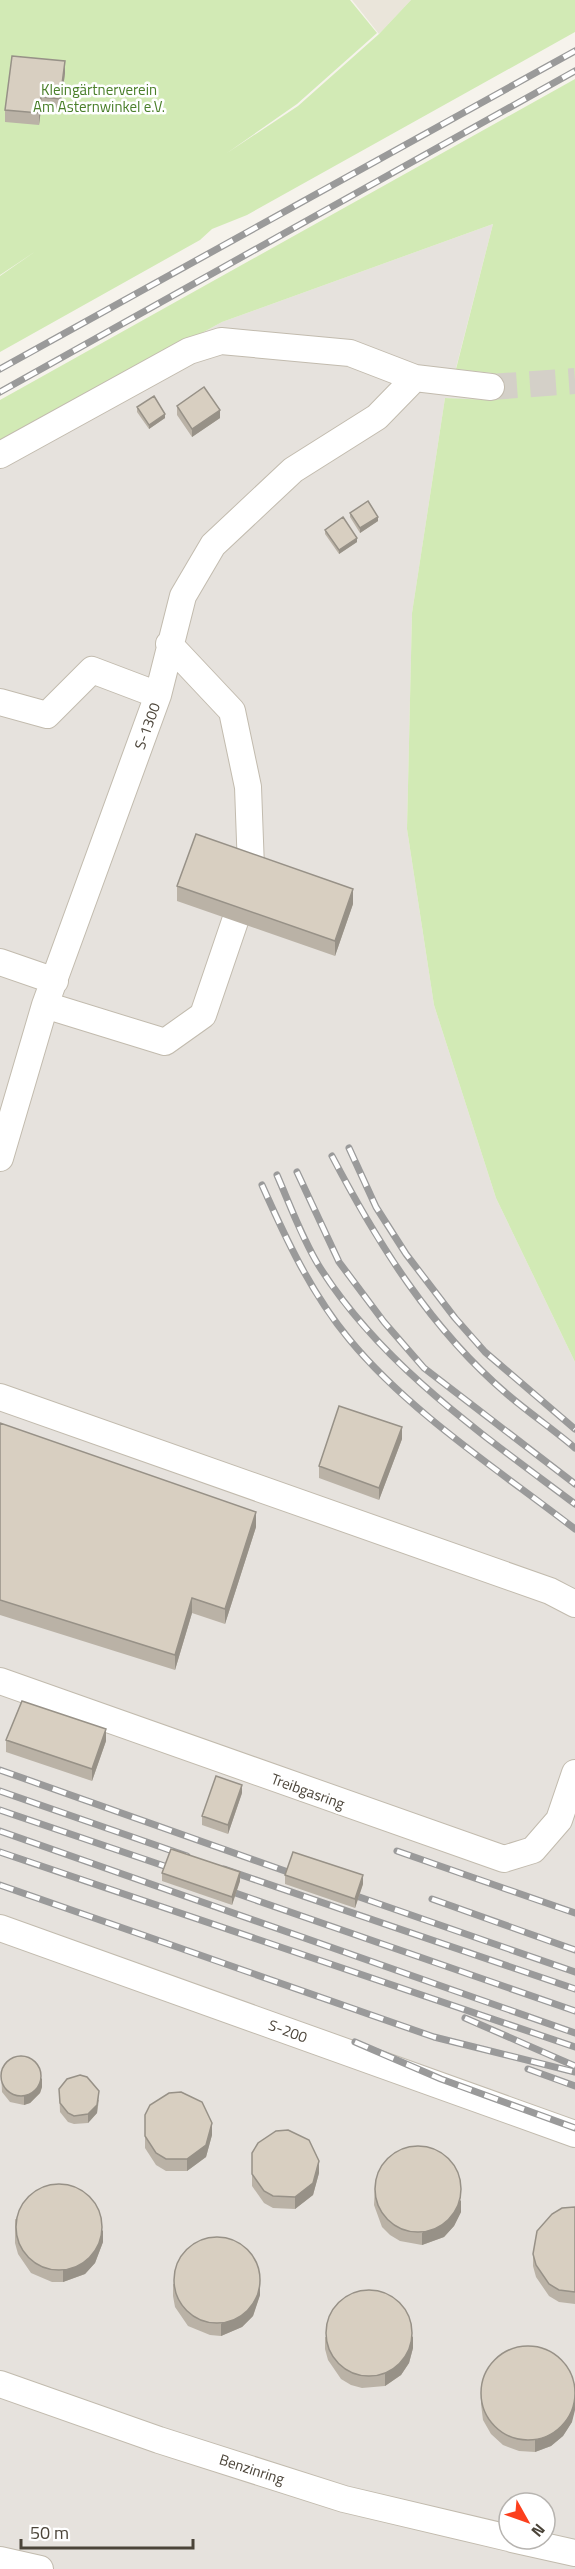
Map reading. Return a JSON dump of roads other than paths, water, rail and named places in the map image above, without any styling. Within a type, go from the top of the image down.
[{"type":"lane","points":[[0,454],[189,351],[221,341],[350,353],[416,378],[491,387]]},
{"type":"lane","name":"S-1300","points":[[0,1158],[6,1111],[56,981],[158,695],[169,644],[183,596],[213,545],[293,471],[377,417],[416,378]]},
{"type":"lane","points":[[169,644],[232,711],[248,787],[251,868]]},
{"type":"lane","points":[[0,702],[47,715],[92,670],[158,695]]},
{"type":"lane","points":[[45,1005],[165,1042],[203,1015],[235,921]]},
{"type":"lane","points":[[0,962],[56,981]]},
{"type":"lane","points":[[0,1397],[550,1591],[575,1604]]},
{"type":"lane","name":"Treibgasring","points":[[0,1681],[504,1859],[533,1850],[559,1820],[575,1773]]},
{"type":"lane","name":"S-200","points":[[0,1928],[575,2134]]},
{"type":"lane","name":"Benzinring","points":[[0,2384],[159,2440],[344,2499],[497,2536]]},
{"type":"lane","name":"Benzinring","points":[[557,2549],[575,2553]]},
{"type":"lane","points":[[0,2560],[40,2569]]},
{"type":"tunnel","points":[[491,387],[575,381]]},
{"type":"railway","points":[[0,369],[575,51]]},
{"type":"railway","points":[[0,392],[575,71]]},
{"type":"railway","points":[[349,1148],[376,1207],[406,1254],[455,1318],[485,1352],[575,1429]]},
{"type":"railway","points":[[332,1156],[368,1221],[408,1284],[454,1342],[515,1401],[575,1448]]},
{"type":"railway","points":[[297,1172],[339,1262],[384,1322],[424,1368],[575,1484]]},
{"type":"railway","points":[[277,1175],[319,1266],[372,1336],[436,1396],[575,1504]]},
{"type":"railway","points":[[262,1185],[311,1284],[335,1321],[373,1366],[456,1440],[575,1529]]},
{"type":"railway","points":[[0,1770],[302,1877]]},
{"type":"railway","points":[[0,1791],[187,1856]]},
{"type":"railway","points":[[0,1810],[179,1871]]},
{"type":"railway","points":[[0,1831],[575,2033]]},
{"type":"railway","points":[[397,1851],[575,1913]]},
{"type":"railway","points":[[0,1852],[575,2047]]},
{"type":"railway","points":[[224,1869],[575,1989]]},
{"type":"railway","points":[[0,1885],[434,2037],[575,2072]]},
{"type":"railway","points":[[221,1888],[575,2011]]},
{"type":"railway","points":[[342,1891],[575,1972]]},
{"type":"railway","points":[[432,1899],[575,1950]]},
{"type":"railway","points":[[465,2018],[575,2066]]},
{"type":"railway","points":[[355,2042],[441,2079],[575,2128]]},
{"type":"railway","points":[[528,2069],[575,2086]]},
{"type":"park label","name":"Kleingärtnerverein Am Asternwinkel e.V.","points":[[99,98]]}]
